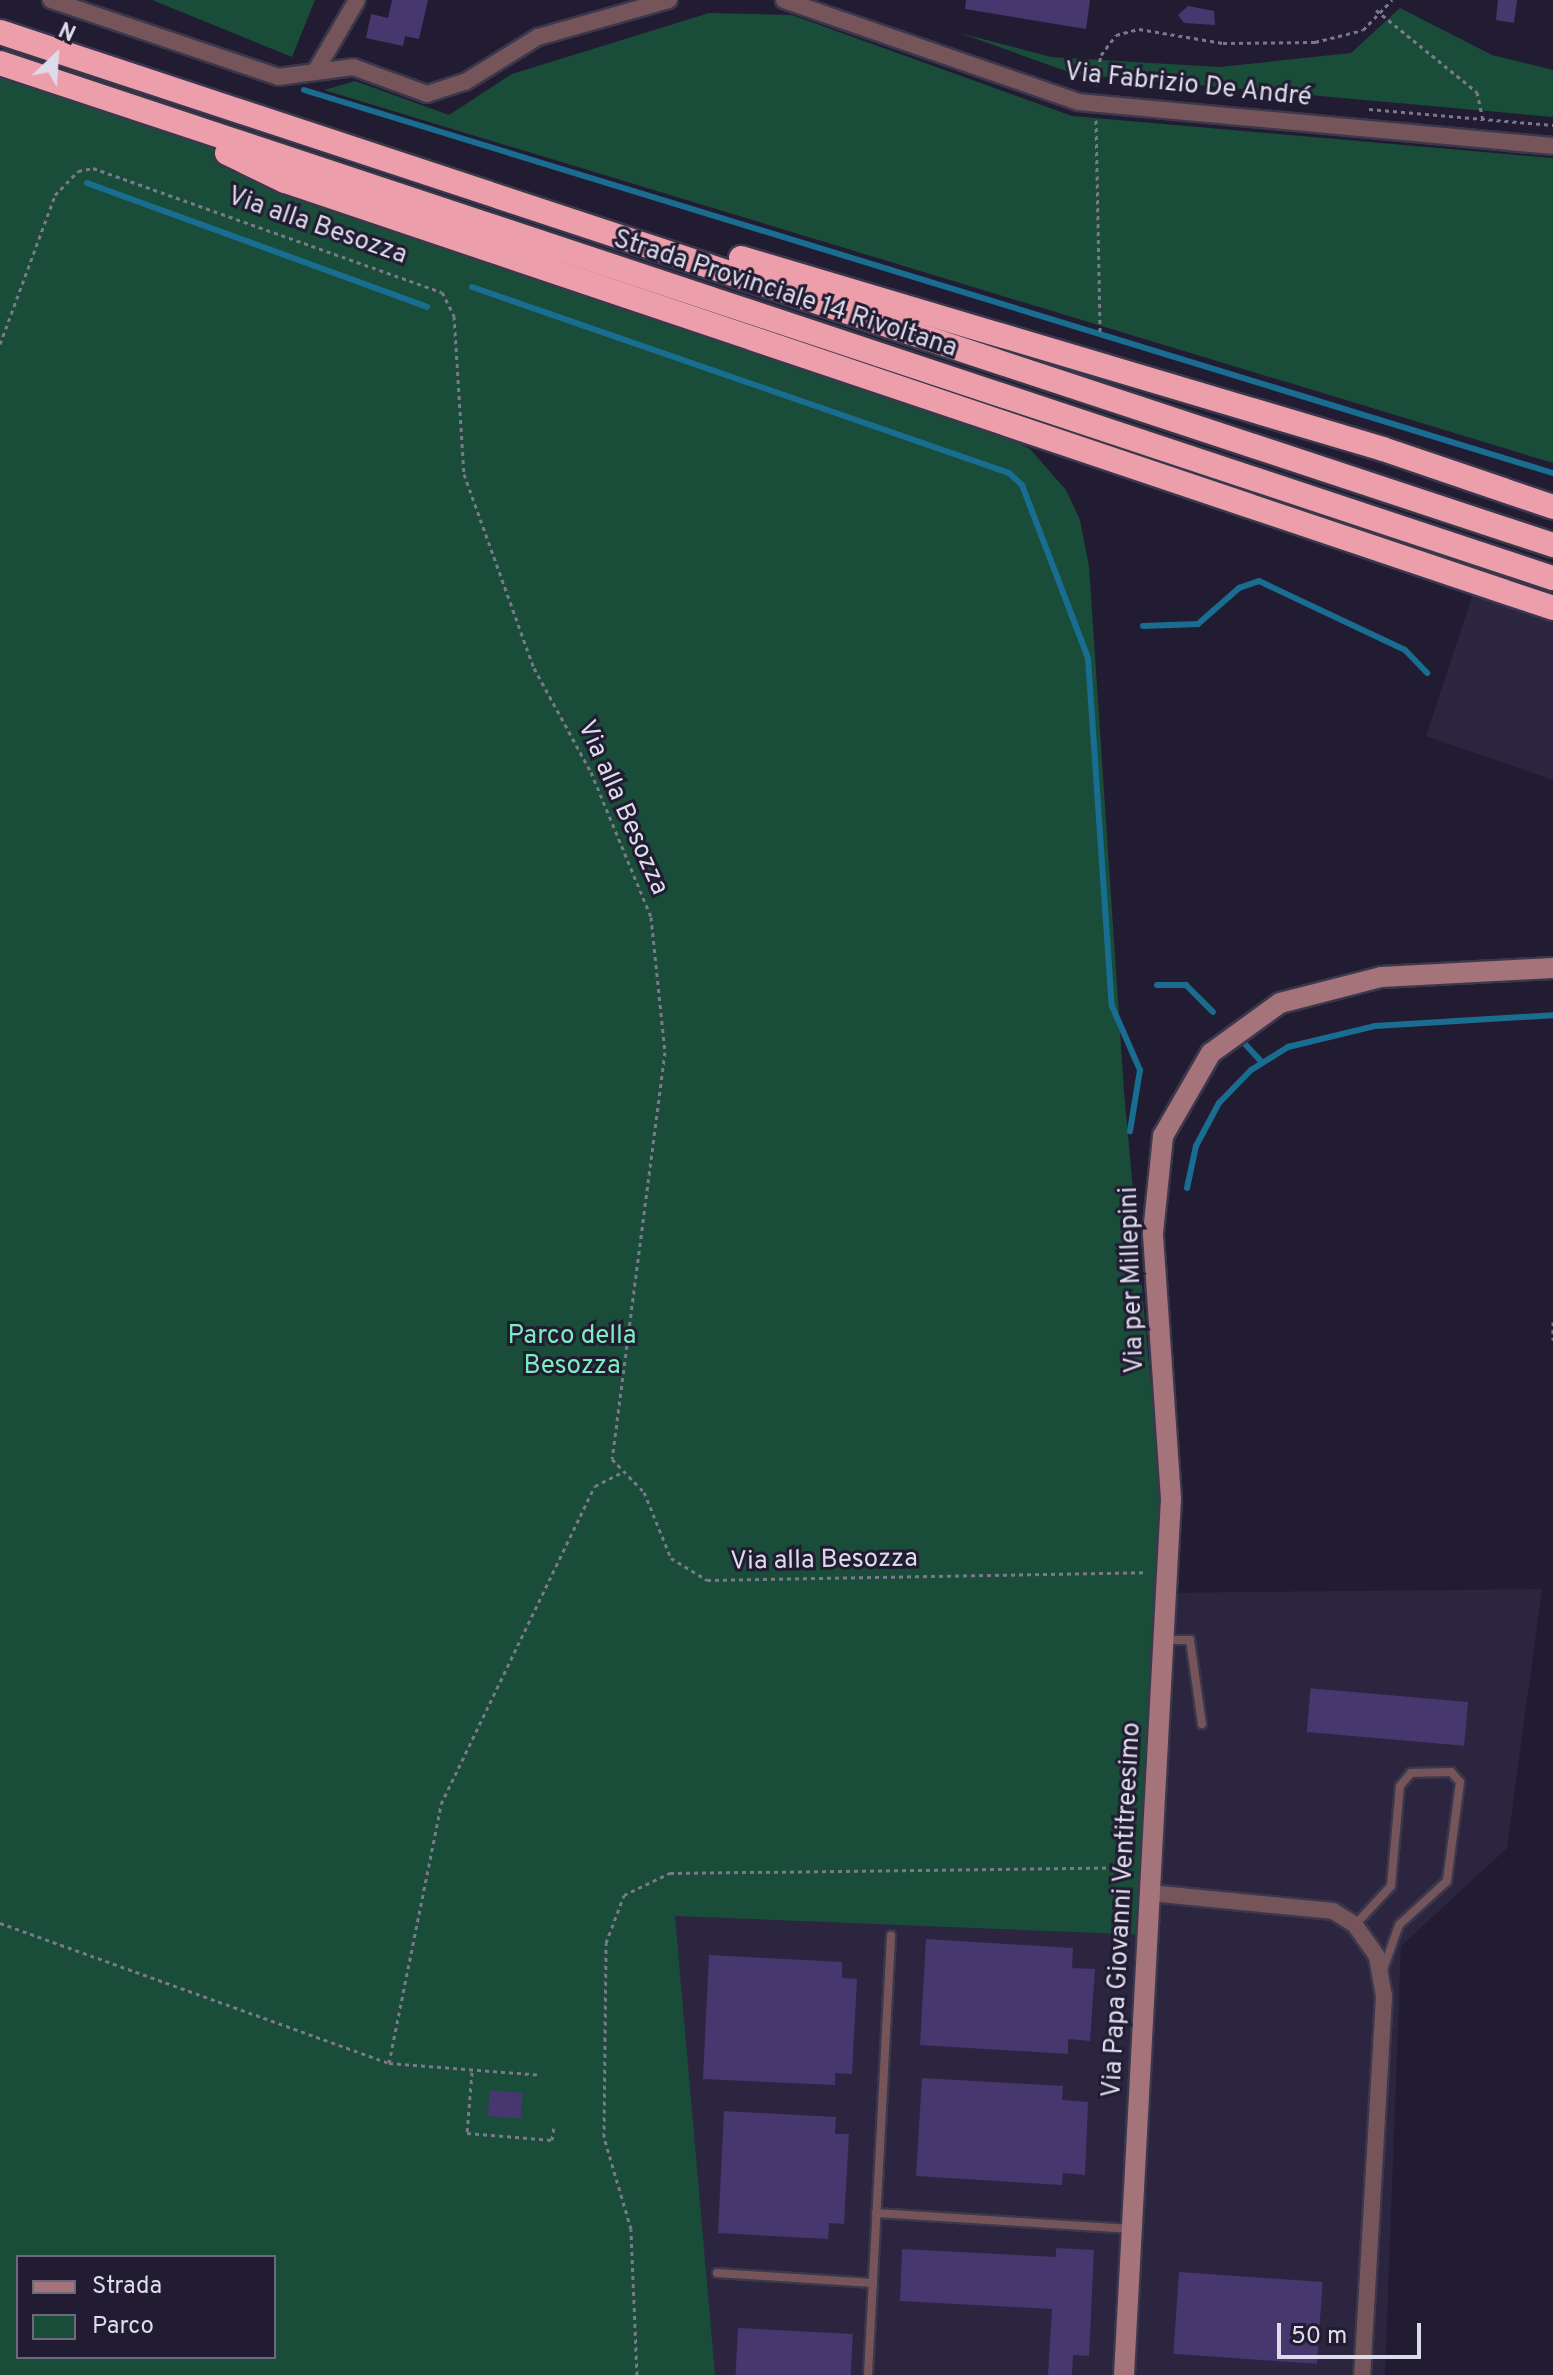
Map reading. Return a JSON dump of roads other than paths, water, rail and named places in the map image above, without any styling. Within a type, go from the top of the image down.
[{"type":"highway","points":[[0,15],[642,228],[1383,449],[1553,507]]},
{"type":"highway","name":"Strada Provinciale 14 Rivoltana","points":[[0,32],[1553,545]]},
{"type":"highway","name":"Strada Provinciale 14 Rivoltana","points":[[0,63],[1553,578]]},
{"type":"highway","points":[[127,105],[285,181],[1553,608]]},
{"type":"street","points":[[51,0],[278,77],[353,67],[414,93],[436,93],[538,37],[669,0]]},
{"type":"street","points":[[315,72],[357,0]]},
{"type":"street","name":"Via Fabrizio De André","points":[[784,0],[1036,91],[1096,105],[1553,146]]},
{"type":"street","name":"Via per Millepini","points":[[1166,1583],[1171,1499],[1153,1199],[1163,1136],[1185,1087],[1234,1031],[1300,995],[1381,977],[1553,968]]},
{"type":"street","name":"Via Papa Giovanni Ventitreesimo","points":[[1124,2375],[1166,1583]]},
{"type":"street","points":[[1150,1893],[1301,1903],[1355,1925],[1382,1975],[1362,2375]]},
{"type":"lane","points":[[1165,1640],[1190,1640],[1202,1724]]},
{"type":"lane","points":[[1355,1925],[1391,1886],[1400,1786],[1411,1773],[1451,1772],[1460,1782],[1447,1881],[1399,1925],[1382,1975]]},
{"type":"lane","points":[[868,2375],[891,1936]]},
{"type":"lane","points":[[876,2213],[1131,2229]]},
{"type":"lane","points":[[717,2273],[873,2283]]},
{"type":"waterway","points":[[304,90],[1553,473]]},
{"type":"waterway","points":[[87,183],[427,307]]},
{"type":"waterway","points":[[472,287],[1009,473],[1022,485],[1088,658],[1112,1006],[1140,1070],[1130,1131]]},
{"type":"waterway","points":[[1143,626],[1198,624],[1239,588],[1259,581],[1405,650],[1427,673]]},
{"type":"waterway","points":[[1157,985],[1186,985],[1213,1012]]},
{"type":"waterway","points":[[1187,1188],[1196,1146],[1219,1103],[1251,1070],[1288,1047],[1375,1026],[1553,1015]]},
{"type":"waterway","points":[[1244,1043],[1262,1062]]},
{"type":"park label","name":"Parco della Besozza","points":[[572,1352]]}]
